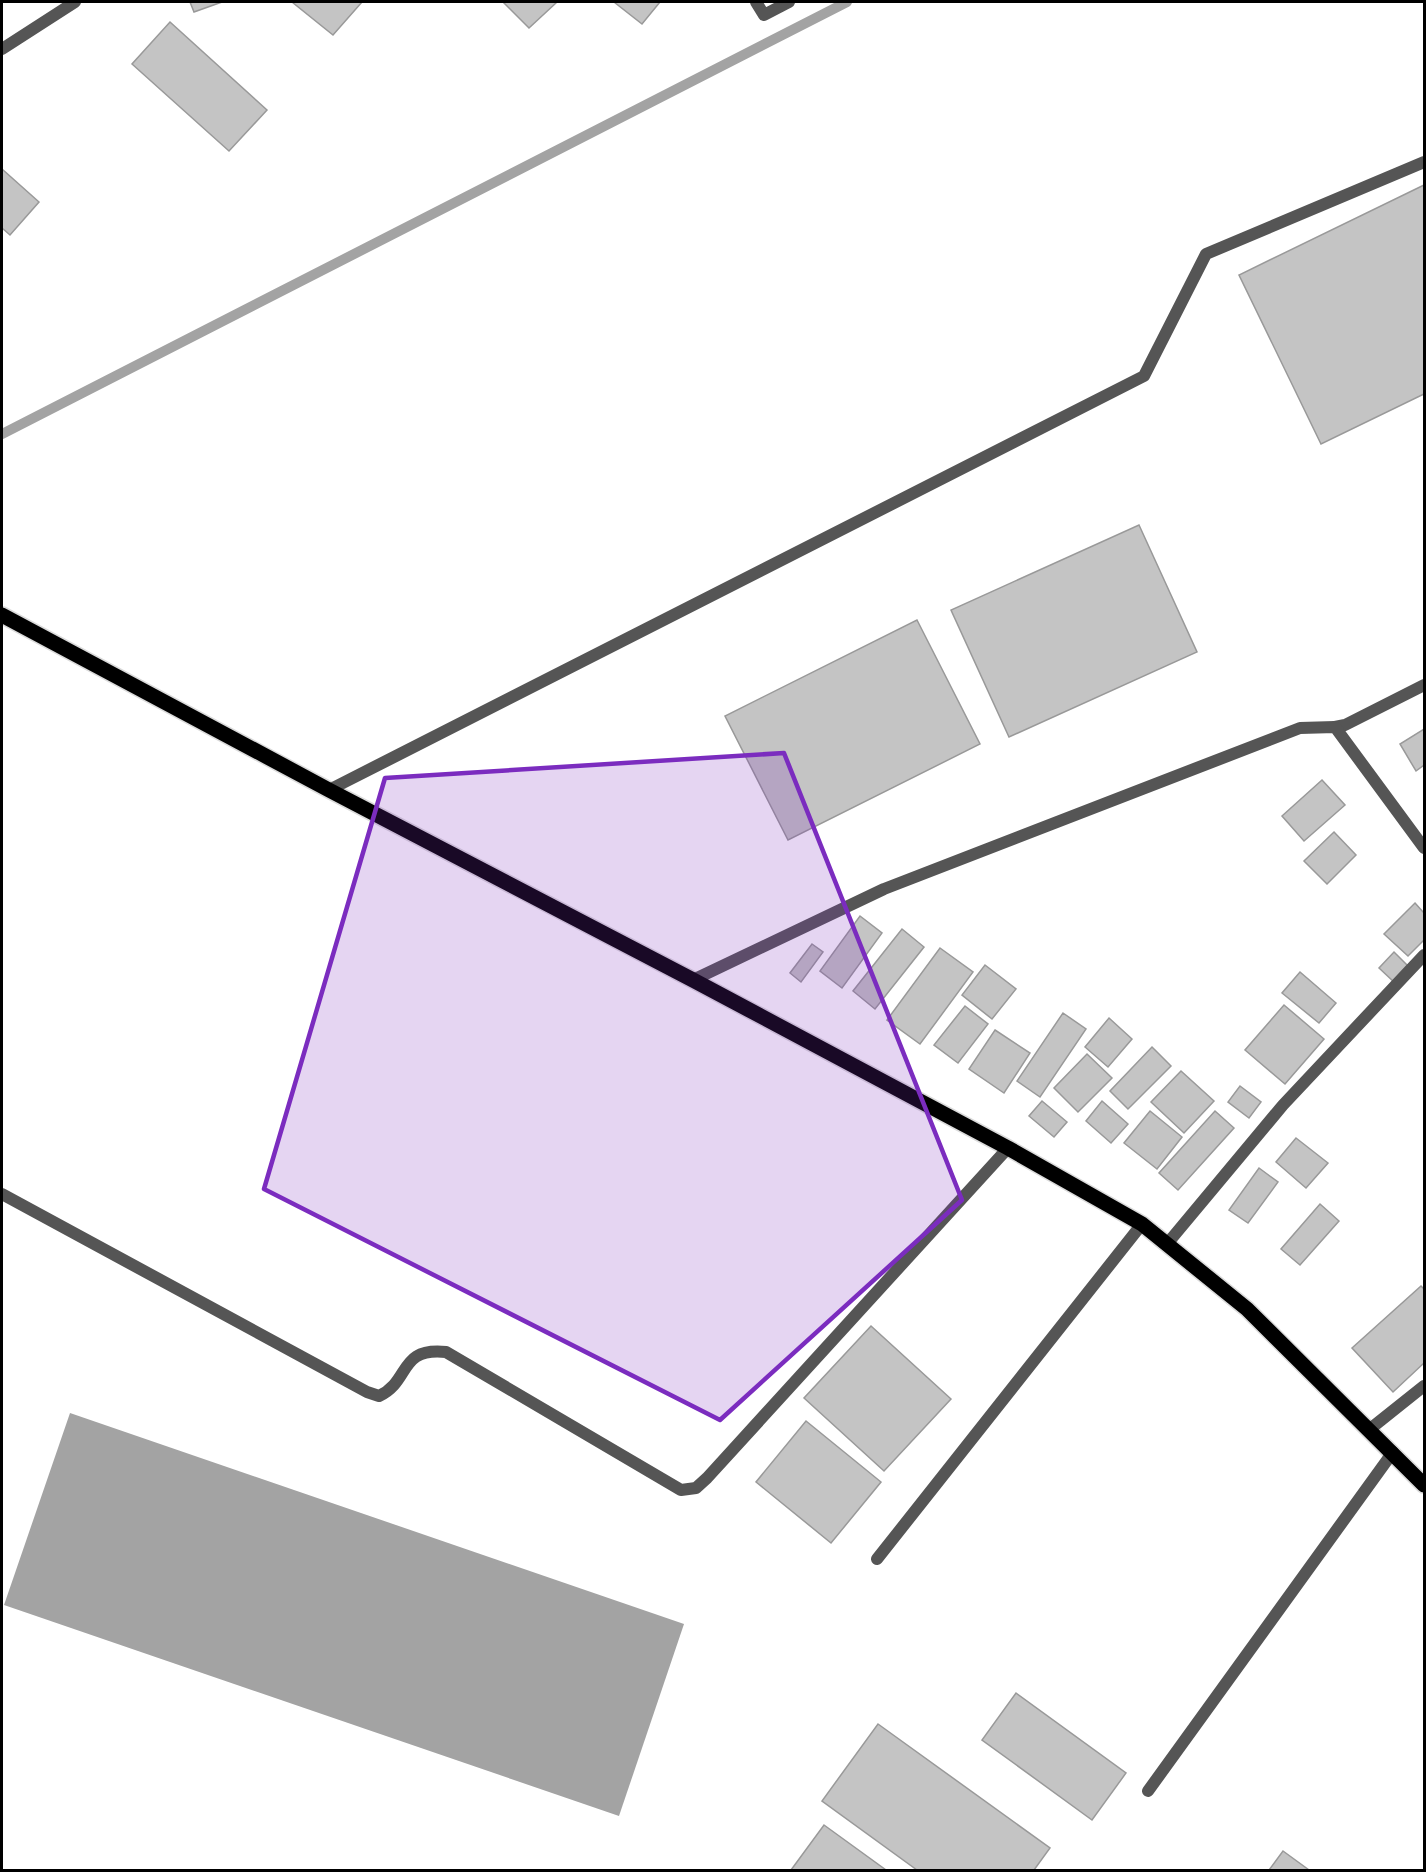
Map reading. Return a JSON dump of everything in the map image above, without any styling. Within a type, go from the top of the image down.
[{"type":"main road","points":[[2,615],[328,790],[693,980],[1008,1148],[1142,1224],[1246,1309],[1425,1485]]},
{"type":"street","points":[[2,49],[75,2]]},
{"type":"street","points":[[756,2],[764,15],[789,2]]},
{"type":"street","points":[[328,790],[1144,376],[1206,254],[1425,162]]},
{"type":"street","points":[[693,980],[884,889],[1201,767],[1277,735],[1300,728],[1345,725],[1425,685]]},
{"type":"street","points":[[1335,727],[1425,848]]},
{"type":"street","points":[[1167,1244],[1283,1105],[1425,955]]},
{"type":"street","points":[[2,1194],[367,1392],[379,1396],[388,1391],[414,1356],[429,1350],[446,1352],[681,1491],[696,1488],[707,1478],[1008,1148]]},
{"type":"street","points":[[877,1559],[1142,1224]]},
{"type":"street","points":[[1371,1430],[1425,1386]]},
{"type":"street","points":[[1148,1791],[1393,1452]]},
{"type":"highlighted area","points":[[784,753],[962,1200],[720,1420],[264,1189],[385,778]]},
{"type":"shaded area","points":[[70,1413],[684,1624],[619,1816],[4,1605]]},
{"type":"building","points":[[190,2],[222,2],[194,12]]},
{"type":"building","points":[[292,2],[362,2],[333,35]]},
{"type":"building","points":[[503,2],[557,2],[529,28]]},
{"type":"building","points":[[614,2],[660,2],[642,24]]},
{"type":"building","points":[[170,22],[267,110],[229,151],[132,64]]},
{"type":"building","points":[[2,169],[39,202],[10,235],[2,228]]},
{"type":"building","points":[[1424,185],[1424,394],[1321,444],[1239,275]]},
{"type":"building","points":[[1139,525],[1197,652],[1009,737],[951,610]]},
{"type":"building","points":[[917,620],[980,744],[788,840],[725,716]]},
{"type":"building","points":[[1424,729],[1424,765],[1416,771],[1400,744]]},
{"type":"building","points":[[1322,780],[1345,805],[1304,841],[1282,816]]},
{"type":"building","points":[[1334,832],[1356,855],[1327,884],[1304,861]]},
{"type":"building","points":[[1415,903],[1424,913],[1424,940],[1408,956],[1384,934]]},
{"type":"building","points":[[860,916],[882,933],[842,988],[820,971]]},
{"type":"building","points":[[902,929],[924,947],[875,1009],[853,991]]},
{"type":"building","points":[[812,944],[823,952],[801,982],[790,973]]},
{"type":"building","points":[[940,948],[973,972],[920,1044],[887,1020]]},
{"type":"building","points":[[1394,952],[1410,968],[1395,983],[1379,968]]},
{"type":"building","points":[[985,965],[1016,989],[992,1019],[962,995]]},
{"type":"building","points":[[1300,972],[1336,1003],[1319,1023],[1282,993]]},
{"type":"building","points":[[1284,1005],[1324,1039],[1285,1084],[1245,1050]]},
{"type":"building","points":[[965,1006],[988,1024],[958,1063],[934,1045]]},
{"type":"building","points":[[1063,1013],[1086,1029],[1040,1097],[1017,1081]]},
{"type":"building","points":[[1109,1018],[1132,1039],[1108,1067],[1085,1047]]},
{"type":"building","points":[[995,1030],[1030,1053],[1004,1093],[969,1069]]},
{"type":"building","points":[[1152,1047],[1171,1066],[1128,1109],[1110,1091]]},
{"type":"building","points":[[1087,1054],[1112,1078],[1078,1112],[1054,1088]]},
{"type":"building","points":[[1181,1071],[1214,1101],[1184,1133],[1151,1102]]},
{"type":"building","points":[[1240,1086],[1261,1102],[1249,1118],[1228,1102]]},
{"type":"building","points":[[1042,1101],[1067,1122],[1054,1137],[1029,1116]]},
{"type":"building","points":[[1102,1101],[1128,1124],[1111,1143],[1086,1121]]},
{"type":"building","points":[[1150,1111],[1182,1137],[1157,1169],[1124,1143]]},
{"type":"building","points":[[1215,1111],[1234,1128],[1178,1190],[1159,1173]]},
{"type":"building","points":[[1296,1138],[1328,1163],[1306,1188],[1276,1162]]},
{"type":"building","points":[[1259,1168],[1278,1182],[1248,1223],[1229,1210]]},
{"type":"building","points":[[1320,1204],[1339,1221],[1300,1265],[1281,1249]]},
{"type":"building","points":[[1421,1286],[1424,1289],[1424,1363],[1393,1392],[1352,1348]]},
{"type":"building","points":[[871,1326],[951,1399],[884,1471],[804,1398]]},
{"type":"building","points":[[806,1421],[881,1482],[831,1543],[756,1482]]},
{"type":"building","points":[[1016,1693],[1126,1773],[1092,1820],[982,1740]]},
{"type":"building","points":[[878,1724],[1050,1848],[1034,1870],[917,1870],[822,1801]]},
{"type":"building","points":[[824,1825],[886,1870],[791,1870]]},
{"type":"building","points":[[1283,1851],[1309,1870],[1269,1870]]},
{"type":"waterway","points":[[2,434],[847,2]]}]
